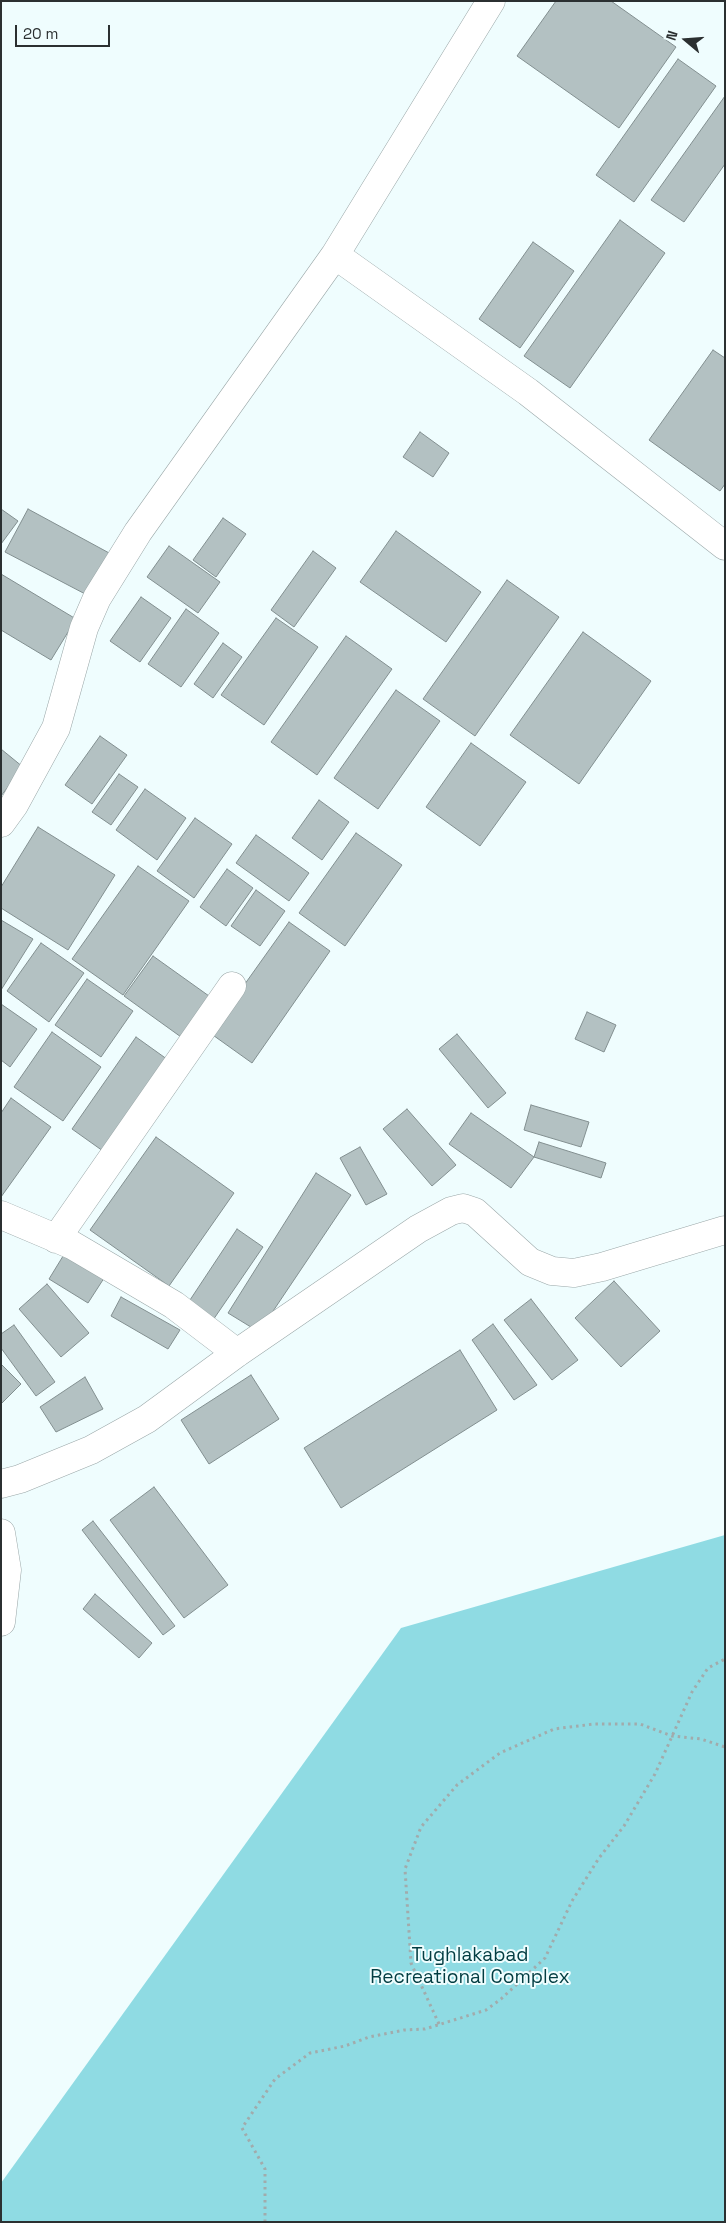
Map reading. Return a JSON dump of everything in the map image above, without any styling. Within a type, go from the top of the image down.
[{"type":"street","points":[[1,823],[14,804],[56,728],[84,628],[97,598],[138,532],[336,255],[490,1]]},
{"type":"street","points":[[336,255],[528,392],[725,546]]},
{"type":"street","points":[[56,1239],[232,986]]},
{"type":"street","points":[[1,1484],[20,1479],[107,1441],[147,1419],[237,1353],[418,1229],[451,1211],[463,1208],[476,1212],[530,1262],[552,1271],[574,1273],[602,1267],[725,1230]]},
{"type":"street","points":[[1,1215],[72,1245],[174,1306],[237,1353]]},
{"type":"street","points":[[1,1533],[7,1570],[1,1622]]},
{"type":"path","points":[[265,2222],[265,2169],[242,2128],[275,2079],[310,2053],[345,2046],[369,2037],[425,2029],[486,2010],[501,1999],[544,1958],[572,1901],[599,1858],[624,1826],[655,1774],[692,1692],[708,1668],[725,1659]]},
{"type":"path","points":[[439,2024],[411,1963],[406,1869],[421,1828],[457,1784],[500,1753],[554,1729],[594,1724],[640,1724],[672,1736],[701,1739],[725,1746]]},
{"type":"green space","name":"Tughlakabad Recreational Complex","points":[[725,1535],[725,2222],[1,2222],[1,2183],[401,1628]]},
{"type":"building","points":[[556,1],[611,1],[676,47],[619,128],[517,56]]},
{"type":"building","points":[[678,59],[716,86],[634,202],[596,175]]},
{"type":"building","points":[[725,96],[725,164],[684,222],[651,200]]},
{"type":"building","points":[[620,220],[665,253],[570,388],[524,356]]},
{"type":"building","points":[[533,242],[574,271],[520,348],[479,319]]},
{"type":"building","points":[[713,350],[725,358],[725,484],[720,491],[649,440]]},
{"type":"building","points":[[420,432],[449,453],[433,477],[403,457]]},
{"type":"building","points":[[1,509],[18,521],[1,544]]},
{"type":"building","points":[[28,509],[111,554],[89,596],[5,552]]},
{"type":"building","points":[[223,518],[246,534],[216,577],[193,560]]},
{"type":"building","points":[[396,531],[481,592],[446,642],[360,582]]},
{"type":"building","points":[[169,546],[220,582],[198,613],[147,577]]},
{"type":"building","points":[[313,551],[336,568],[294,627],[271,610]]},
{"type":"building","points":[[1,574],[76,619],[51,660],[1,630]]},
{"type":"building","points":[[507,580],[559,617],[475,736],[423,699]]},
{"type":"building","points":[[141,597],[171,618],[140,662],[110,641]]},
{"type":"building","points":[[186,609],[219,633],[181,687],[148,664]]},
{"type":"building","points":[[276,618],[318,647],[264,725],[221,695]]},
{"type":"building","points":[[583,632],[651,681],[579,784],[510,735]]},
{"type":"building","points":[[346,636],[392,669],[317,775],[271,742]]},
{"type":"building","points":[[223,643],[242,657],[213,698],[194,684]]},
{"type":"building","points":[[396,690],[440,721],[378,809],[334,778]]},
{"type":"building","points":[[100,736],[127,755],[92,804],[65,785]]},
{"type":"building","points":[[471,743],[526,782],[480,846],[426,807]]},
{"type":"building","points":[[1,749],[23,767],[1,796]]},
{"type":"building","points":[[119,774],[138,787],[111,825],[92,812]]},
{"type":"building","points":[[145,789],[186,818],[157,860],[116,830]]},
{"type":"building","points":[[319,800],[349,822],[322,860],[292,838]]},
{"type":"building","points":[[195,818],[232,844],[194,898],[157,871]]},
{"type":"building","points":[[38,827],[115,875],[68,950],[1,908],[1,887]]},
{"type":"building","points":[[356,833],[402,865],[345,946],[299,913]]},
{"type":"building","points":[[256,835],[309,873],[289,901],[236,863]]},
{"type":"building","points":[[138,866],[189,901],[123,995],[72,959]]},
{"type":"building","points":[[227,869],[253,888],[226,926],[200,907]]},
{"type":"building","points":[[256,890],[285,911],[260,946],[231,926]]},
{"type":"building","points":[[1,920],[33,939],[1,990]]},
{"type":"building","points":[[289,922],[330,951],[252,1063],[210,1033]]},
{"type":"building","points":[[41,943],[84,973],[49,1022],[7,991]]},
{"type":"building","points":[[153,956],[216,1001],[188,1042],[124,996]]},
{"type":"building","points":[[87,979],[133,1011],[101,1057],[55,1025]]},
{"type":"building","points":[[1,1004],[37,1029],[10,1067],[1,1060]]},
{"type":"building","points":[[587,1012],[616,1025],[604,1052],[575,1039]]},
{"type":"building","points":[[52,1032],[101,1067],[63,1121],[14,1087]]},
{"type":"building","points":[[457,1034],[506,1093],[488,1108],[439,1049]]},
{"type":"building","points":[[136,1037],[171,1062],[110,1156],[72,1129]]},
{"type":"building","points":[[11,1098],[51,1127],[1,1197],[1,1113]]},
{"type":"building","points":[[531,1105],[589,1122],[581,1147],[524,1130]]},
{"type":"building","points":[[407,1109],[456,1165],[432,1186],[383,1129]]},
{"type":"building","points":[[471,1113],[534,1157],[511,1188],[449,1144]]},
{"type":"building","points":[[156,1137],[234,1193],[169,1286],[90,1230]]},
{"type":"building","points":[[539,1142],[606,1163],[601,1178],[534,1157]]},
{"type":"building","points":[[360,1147],[387,1194],[366,1205],[340,1158]]},
{"type":"building","points":[[316,1173],[351,1195],[259,1332],[228,1313]]},
{"type":"building","points":[[237,1229],[263,1247],[211,1323],[186,1306]]},
{"type":"building","points":[[68,1248],[108,1272],[88,1303],[49,1279]]},
{"type":"building","points":[[614,1281],[660,1331],[621,1367],[575,1318]]},
{"type":"building","points":[[47,1284],[89,1333],[61,1357],[19,1309]]},
{"type":"building","points":[[121,1297],[180,1330],[168,1349],[111,1316]]},
{"type":"building","points":[[531,1299],[578,1360],[552,1380],[504,1320]]},
{"type":"building","points":[[493,1324],[537,1385],[514,1400],[472,1340]]},
{"type":"building","points":[[14,1325],[55,1382],[36,1396],[1,1348],[1,1334]]},
{"type":"building","points":[[460,1350],[497,1410],[341,1508],[304,1448]]},
{"type":"building","points":[[1,1364],[21,1384],[1,1404]]},
{"type":"building","points":[[251,1375],[279,1419],[209,1464],[181,1420]]},
{"type":"building","points":[[85,1377],[103,1409],[56,1432],[40,1407]]},
{"type":"building","points":[[154,1487],[228,1585],[184,1618],[110,1520]]},
{"type":"building","points":[[93,1521],[175,1626],[163,1635],[82,1530]]},
{"type":"building","points":[[95,1594],[152,1643],[139,1658],[83,1609]]}]
